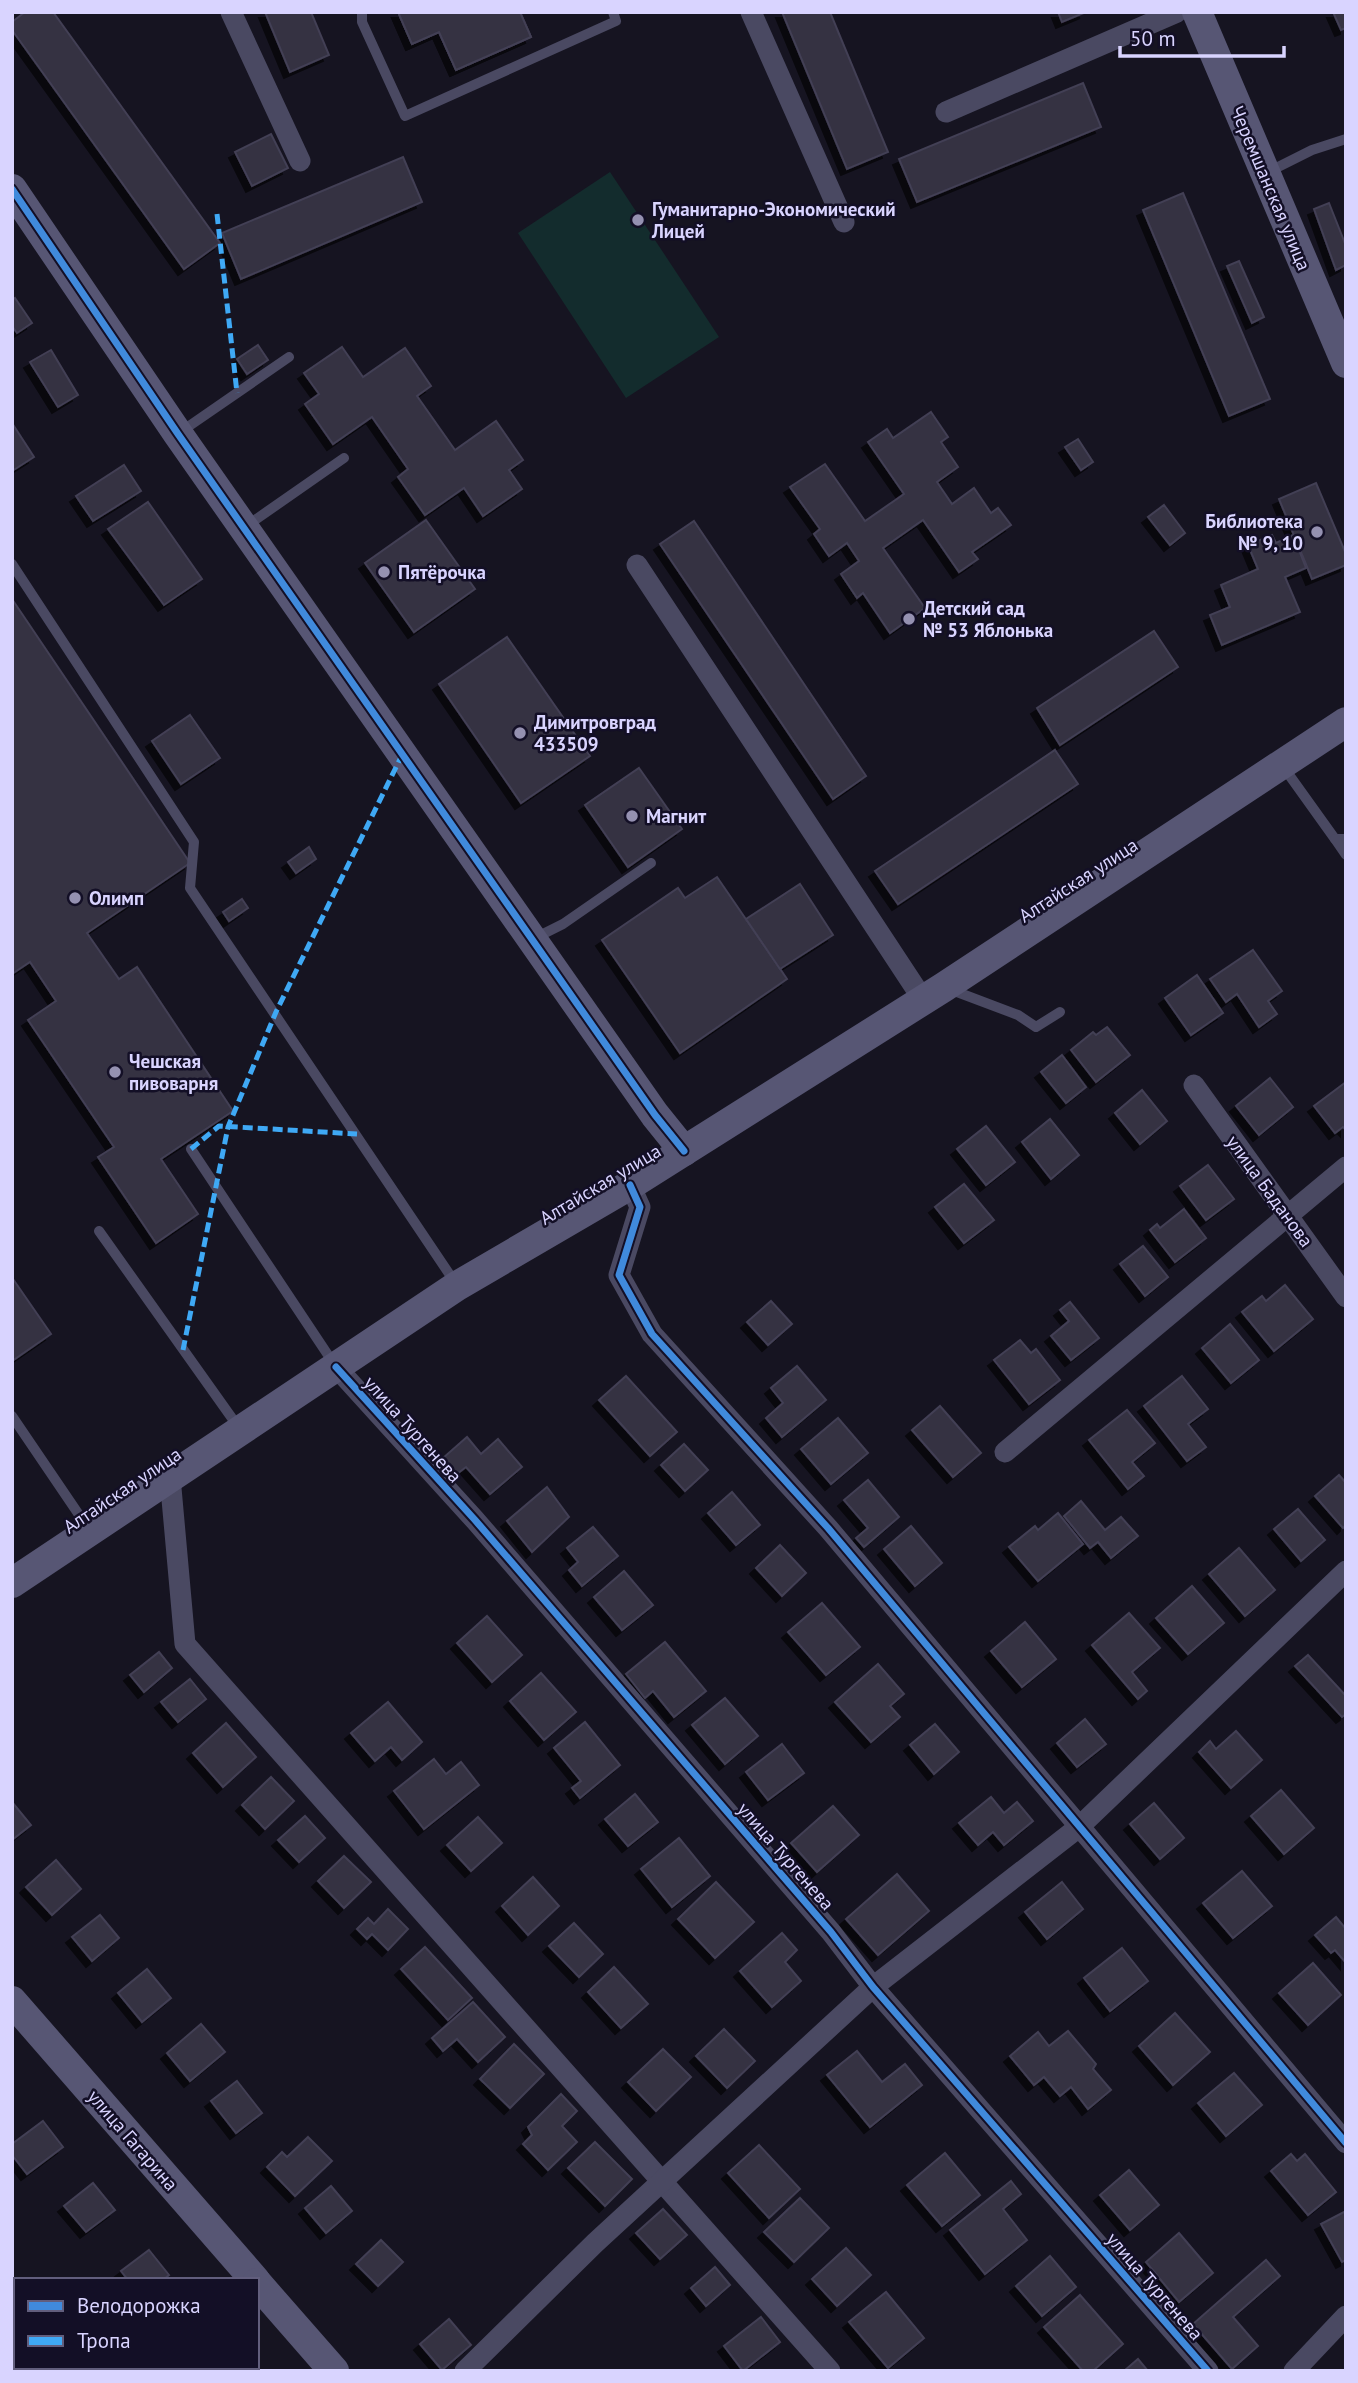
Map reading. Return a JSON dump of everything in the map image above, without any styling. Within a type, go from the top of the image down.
[{"type":"main road","name":"Черемшанская улица","points":[[1197,12],[1346,363]]},
{"type":"main road","points":[[12,189],[178,434],[655,1115],[684,1150]]},
{"type":"main road","name":"Алтайская улица","points":[[12,1583],[457,1286],[630,1185],[933,993],[1346,722]]},
{"type":"main road","name":"улица Гагарина","points":[[12,2001],[253,2278]]},
{"type":"main road","name":"улица Гагарина","points":[[259,2284],[334,2371]]},
{"type":"street","points":[[231,12],[300,161]]},
{"type":"street","points":[[751,12],[844,222]]},
{"type":"street","points":[[946,112],[1177,12]]},
{"type":"street","points":[[637,565],[933,993]]},
{"type":"street","name":"улица Баданова","points":[[1194,1085],[1346,1297]]},
{"type":"street","points":[[1005,1451],[1346,1167]]},
{"type":"street","points":[[630,1185],[640,1207],[619,1275],[652,1334],[828,1528],[1346,2143]]},
{"type":"street","name":"улица Тургенева","points":[[336,1367],[475,1520],[831,1931],[873,1987],[1208,2371]]},
{"type":"street","points":[[170,1477],[185,1644],[830,2371]]},
{"type":"street","points":[[465,2371],[873,1987],[1079,1826],[1346,1571]]},
{"type":"street","points":[[1294,2371],[1346,2316]]},
{"type":"lane","points":[[362,12],[362,22],[405,116],[616,21],[613,12]]},
{"type":"lane","points":[[1265,173],[1312,150],[1346,139]]},
{"type":"lane","points":[[178,434],[289,357]]},
{"type":"lane","points":[[244,528],[344,458]]},
{"type":"lane","points":[[12,565],[194,842],[190,888],[457,1286]]},
{"type":"lane","points":[[1281,764],[1341,839],[1346,855]]},
{"type":"lane","points":[[533,939],[563,924],[651,863]]},
{"type":"lane","points":[[933,993],[1018,1015],[1036,1027],[1060,1012]]},
{"type":"lane","points":[[191,1149],[336,1367]]},
{"type":"lane","points":[[99,1231],[240,1430]]},
{"type":"lane","points":[[12,1416],[90,1531]]},
{"type":"green space","points":[[610,172],[719,337],[626,398],[518,233]]},
{"type":"building","points":[[25,12],[53,12],[220,243],[184,269],[12,30],[12,22]]},
{"type":"building","points":[[265,12],[311,12],[329,55],[290,72]]},
{"type":"building","points":[[398,12],[520,12],[531,37],[456,70],[439,32],[412,44]]},
{"type":"building","points":[[398,12],[520,12],[531,37],[456,70],[439,32],[412,44]]},
{"type":"building","points":[[782,12],[830,12],[888,152],[847,169]]},
{"type":"building","points":[[1058,12],[1086,12],[1062,22]]},
{"type":"building","points":[[1333,12],[1346,12],[1346,28],[1341,30]]},
{"type":"building","points":[[1083,83],[1101,127],[917,202],[899,159]]},
{"type":"building","points":[[271,134],[288,168],[252,186],[235,152]]},
{"type":"building","points":[[403,157],[422,202],[241,279],[222,233]]},
{"type":"building","points":[[1183,193],[1270,399],[1229,416],[1143,210]]},
{"type":"building","points":[[1329,203],[1346,246],[1346,265],[1336,270],[1314,209]]},
{"type":"building","points":[[1239,261],[1264,317],[1252,323],[1227,266]]},
{"type":"building","points":[[15,298],[32,323],[17,333],[12,326],[12,300]]},
{"type":"building","points":[[258,345],[268,360],[247,374],[237,359]]},
{"type":"building","points":[[342,347],[363,377],[405,348],[431,386],[417,396],[455,450],[496,421],[523,460],[509,470],[522,489],[483,516],[464,488],[425,515],[398,477],[408,469],[372,417],[333,444],[305,404],[319,394],[304,373]]},
{"type":"building","points":[[51,350],[78,395],[58,407],[30,362]]},
{"type":"building","points":[[931,412],[948,437],[941,442],[958,467],[937,482],[952,504],[974,488],[991,513],[998,508],[1011,525],[972,552],[978,559],[959,572],[923,520],[883,548],[925,608],[890,633],[863,593],[857,598],[841,574],[859,561],[847,543],[829,556],[814,534],[820,529],[790,487],[825,464],[865,521],[904,494],[868,442],[887,429],[893,438]]},
{"type":"building","points":[[12,423],[34,457],[12,471]]},
{"type":"building","points":[[1078,439],[1093,462],[1081,470],[1065,447]]},
{"type":"building","points":[[124,465],[141,491],[93,521],[76,496]]},
{"type":"building","points":[[1316,483],[1346,554],[1346,565],[1312,579],[1279,499]]},
{"type":"building","points":[[148,502],[202,579],[164,605],[108,529]]},
{"type":"building","points":[[1164,505],[1185,533],[1170,545],[1148,517]]},
{"type":"building","points":[[426,520],[475,589],[414,632],[365,563]]},
{"type":"building","points":[[694,521],[866,776],[833,799],[660,544]]},
{"type":"building","points":[[1272,535],[1276,543],[1293,535],[1306,568],[1285,577],[1300,612],[1222,645],[1210,615],[1230,607],[1221,585],[1258,569],[1248,545]]},
{"type":"building","name":"Олимп","points":[[12,599],[190,863],[87,933],[119,979],[137,967],[233,1111],[161,1159],[198,1214],[156,1243],[98,1157],[114,1147],[28,1020],[56,1001],[30,962],[12,974]]},
{"type":"building","points":[[1154,631],[1178,667],[1060,745],[1037,708]]},
{"type":"building","points":[[507,637],[590,756],[521,803],[439,684]]},
{"type":"building","points":[[190,715],[220,758],[181,784],[152,741]]},
{"type":"building","points":[[1055,750],[1078,784],[898,904],[875,871]]},
{"type":"building","points":[[639,768],[682,829],[628,867],[585,805]]},
{"type":"building","points":[[309,847],[316,859],[296,873],[288,862]]},
{"type":"building","points":[[717,877],[787,979],[680,1053],[602,940],[678,888],[685,898]]},
{"type":"building","points":[[800,884],[833,935],[780,969],[746,919]]},
{"type":"building","points":[[242,899],[248,908],[229,921],[223,912]]},
{"type":"building","points":[[1253,950],[1282,991],[1268,1001],[1277,1014],[1259,1027],[1237,994],[1226,1002],[1210,979]]},
{"type":"building","points":[[1197,975],[1223,1013],[1191,1035],[1165,998]]},
{"type":"building","points":[[1107,1027],[1130,1055],[1096,1082],[1071,1050],[1093,1032],[1096,1035]]},
{"type":"building","points":[[1062,1055],[1086,1087],[1066,1103],[1041,1072]]},
{"type":"building","points":[[1270,1078],[1293,1107],[1259,1135],[1236,1106]]},
{"type":"building","points":[[1346,1082],[1346,1130],[1343,1127],[1335,1133],[1314,1106]]},
{"type":"building","points":[[1142,1090],[1167,1121],[1140,1144],[1115,1113]]},
{"type":"building","points":[[1050,1119],[1079,1155],[1051,1179],[1022,1142]]},
{"type":"building","points":[[986,1126],[1015,1162],[986,1185],[957,1149]]},
{"type":"building","points":[[1208,1165],[1234,1199],[1206,1220],[1180,1186]]},
{"type":"building","points":[[964,1184],[994,1220],[964,1243],[935,1207]]},
{"type":"building","points":[[1184,1209],[1206,1238],[1175,1262],[1150,1230],[1157,1224],[1160,1228]]},
{"type":"building","points":[[1143,1246],[1168,1277],[1145,1296],[1120,1264]]},
{"type":"building","points":[[12,1280],[51,1334],[12,1361]]},
{"type":"building","points":[[1285,1285],[1313,1319],[1274,1351],[1242,1312],[1262,1296],[1266,1301]]},
{"type":"building","points":[[771,1301],[792,1324],[768,1345],[747,1322]]},
{"type":"building","points":[[1070,1302],[1099,1338],[1071,1360],[1051,1336],[1069,1321],[1060,1310]]},
{"type":"building","points":[[1230,1324],[1259,1360],[1231,1383],[1202,1348]]},
{"type":"building","points":[[1020,1340],[1031,1353],[1036,1349],[1060,1380],[1029,1404],[994,1360]]},
{"type":"building","points":[[797,1366],[826,1400],[782,1437],[766,1418],[783,1403],[771,1388]]},
{"type":"building","points":[[626,1376],[677,1432],[650,1456],[599,1400]]},
{"type":"building","points":[[1182,1376],[1208,1409],[1188,1424],[1206,1447],[1187,1461],[1144,1406]]},
{"type":"building","points":[[940,1406],[981,1453],[953,1477],[912,1430]]},
{"type":"building","points":[[1127,1410],[1155,1443],[1132,1462],[1144,1476],[1128,1489],[1089,1440]]},
{"type":"building","points":[[838,1418],[868,1453],[831,1484],[801,1449]]},
{"type":"building","points":[[467,1437],[481,1454],[498,1439],[522,1467],[490,1494],[466,1467],[457,1474],[443,1458]]},
{"type":"building","points":[[684,1444],[708,1470],[685,1491],[661,1465]]},
{"type":"building","points":[[1339,1475],[1346,1483],[1346,1525],[1343,1528],[1315,1496]]},
{"type":"building","points":[[868,1480],[899,1517],[864,1547],[856,1538],[868,1528],[844,1500]]},
{"type":"building","points":[[547,1487],[569,1517],[532,1552],[507,1521]]},
{"type":"building","points":[[732,1492],[760,1525],[736,1545],[708,1513]]},
{"type":"building","points":[[1081,1501],[1105,1530],[1121,1517],[1138,1536],[1111,1558],[1098,1542],[1090,1548],[1064,1516]]},
{"type":"building","points":[[1298,1509],[1325,1540],[1301,1561],[1274,1529]]},
{"type":"building","points":[[1058,1513],[1083,1544],[1038,1581],[1009,1547],[1035,1526],[1038,1530]]},
{"type":"building","points":[[911,1526],[942,1563],[915,1586],[884,1549]]},
{"type":"building","points":[[593,1527],[618,1556],[582,1586],[569,1570],[578,1562],[567,1548]]},
{"type":"building","points":[[780,1545],[806,1573],[782,1596],[756,1568]]},
{"type":"building","points":[[1239,1548],[1275,1590],[1245,1616],[1209,1574]]},
{"type":"building","points":[[624,1571],[653,1605],[622,1630],[594,1597]]},
{"type":"building","points":[[1192,1586],[1224,1623],[1188,1654],[1156,1618]]},
{"type":"building","points":[[822,1603],[860,1647],[826,1675],[788,1632]]},
{"type":"building","points":[[1129,1613],[1160,1648],[1132,1672],[1147,1691],[1138,1699],[1092,1645]]},
{"type":"building","points":[[487,1616],[522,1655],[492,1682],[457,1643]]},
{"type":"building","points":[[1025,1622],[1056,1659],[1022,1687],[991,1651]]},
{"type":"building","points":[[665,1642],[706,1691],[674,1717],[653,1691],[645,1698],[626,1674]]},
{"type":"building","points":[[159,1652],[172,1668],[144,1692],[130,1675]]},
{"type":"building","points":[[1308,1655],[1346,1696],[1346,1714],[1342,1717],[1295,1666]]},
{"type":"building","points":[[878,1664],[904,1694],[890,1706],[900,1717],[871,1742],[835,1702]]},
{"type":"building","points":[[541,1673],[576,1712],[544,1740],[510,1701]]},
{"type":"building","points":[[190,1679],[206,1699],[178,1722],[161,1702]]},
{"type":"building","points":[[725,1698],[758,1736],[725,1764],[692,1725]]},
{"type":"building","points":[[388,1702],[422,1742],[402,1760],[391,1747],[375,1761],[351,1733]]},
{"type":"building","points":[[1085,1719],[1106,1744],[1077,1767],[1057,1743]]},
{"type":"building","points":[[585,1722],[620,1765],[580,1798],[572,1788],[581,1781],[554,1748]]},
{"type":"building","points":[[226,1723],[256,1757],[223,1787],[193,1753]]},
{"type":"building","points":[[935,1724],[959,1752],[934,1774],[910,1745]]},
{"type":"building","points":[[1236,1731],[1262,1760],[1231,1788],[1199,1752],[1210,1741],[1216,1749]]},
{"type":"building","points":[[782,1744],[804,1773],[768,1800],[746,1772]]},
{"type":"building","points":[[434,1759],[446,1774],[461,1762],[479,1785],[424,1829],[394,1791]]},
{"type":"building","points":[[271,1777],[294,1801],[265,1829],[242,1805]]},
{"type":"building","points":[[1281,1790],[1314,1828],[1284,1854],[1251,1816]]},
{"type":"building","points":[[635,1794],[658,1822],[628,1846],[605,1819]]},
{"type":"building","points":[[991,1797],[1004,1813],[1017,1802],[1033,1821],[1004,1845],[993,1832],[978,1845],[959,1823]]},
{"type":"building","points":[[12,1802],[31,1825],[12,1840]]},
{"type":"building","points":[[1154,1803],[1184,1838],[1160,1859],[1130,1824]]},
{"type":"building","points":[[833,1806],[859,1835],[817,1872],[791,1843]]},
{"type":"building","points":[[305,1816],[325,1838],[299,1862],[278,1840]]},
{"type":"building","points":[[478,1817],[502,1843],[471,1871],[447,1845]]},
{"type":"building","points":[[679,1838],[710,1876],[672,1907],[641,1869]]},
{"type":"building","points":[[344,1856],[371,1882],[344,1908],[318,1881]]},
{"type":"building","points":[[56,1860],[81,1889],[52,1915],[26,1887]]},
{"type":"building","points":[[1242,1871],[1272,1906],[1233,1938],[1203,1903]]},
{"type":"building","points":[[897,1874],[929,1911],[878,1955],[846,1919]]},
{"type":"building","points":[[533,1877],[559,1906],[528,1935],[502,1906]]},
{"type":"building","points":[[716,1882],[754,1922],[715,1958],[678,1919]]},
{"type":"building","points":[[1062,1882],[1083,1909],[1047,1939],[1025,1912]]},
{"type":"building","points":[[388,1909],[408,1929],[388,1950],[372,1934],[367,1939],[357,1929],[368,1918],[374,1924]]},
{"type":"building","points":[[100,1915],[119,1938],[92,1961],[72,1937]]},
{"type":"building","points":[[1336,1917],[1346,1929],[1346,1963],[1335,1950],[1331,1953],[1315,1935]]},
{"type":"building","points":[[574,1923],[603,1954],[579,1977],[549,1946]]},
{"type":"building","points":[[782,1933],[797,1950],[785,1962],[801,1981],[772,2007],[740,1971]]},
{"type":"building","points":[[425,1947],[472,1998],[448,2020],[401,1969]]},
{"type":"building","points":[[1122,1948],[1148,1981],[1110,2011],[1084,1978]]},
{"type":"building","points":[[1313,1963],[1341,1995],[1308,2025],[1279,1993]]},
{"type":"building","points":[[614,1967],[648,2004],[621,2028],[588,1992]]},
{"type":"building","points":[[147,1969],[171,1998],[142,2022],[118,1993]]},
{"type":"building","points":[[473,2002],[505,2037],[478,2062],[457,2039],[443,2051],[432,2038]]},
{"type":"building","points":[[1175,2013],[1210,2052],[1173,2085],[1139,2046]]},
{"type":"building","points":[[201,2024],[225,2052],[190,2081],[167,2053]]},
{"type":"building","points":[[724,2029],[755,2061],[727,2088],[696,2056]]},
{"type":"building","points":[[1068,2031],[1096,2064],[1093,2069],[1111,2090],[1088,2109],[1071,2087],[1060,2096],[1044,2077],[1034,2085],[1010,2056],[1038,2032],[1049,2046]]},
{"type":"building","points":[[514,2044],[544,2074],[510,2108],[480,2079]]},
{"type":"building","points":[[663,2049],[691,2077],[656,2111],[628,2082]]},
{"type":"building","points":[[857,2051],[882,2082],[905,2064],[922,2085],[870,2127],[827,2075]]},
{"type":"building","points":[[1234,2073],[1262,2105],[1226,2136],[1198,2103]]},
{"type":"building","points":[[237,2081],[262,2113],[236,2133],[211,2101]]},
{"type":"building","points":[[561,2094],[577,2111],[562,2126],[577,2142],[548,2170],[523,2144],[532,2135],[528,2127]]},
{"type":"building","points":[[43,2121],[63,2147],[27,2174],[12,2155],[12,2144]]},
{"type":"building","points":[[308,2137],[332,2161],[295,2196],[267,2167],[282,2152],[287,2157]]},
{"type":"building","points":[[595,2142],[632,2179],[605,2206],[568,2168]]},
{"type":"building","points":[[759,2145],[800,2189],[769,2218],[728,2173]]},
{"type":"building","points":[[945,2153],[980,2195],[942,2226],[907,2185]]},
{"type":"building","points":[[1291,2154],[1297,2161],[1305,2154],[1336,2192],[1308,2215],[1271,2171]]},
{"type":"building","points":[[1129,2170],[1159,2205],[1130,2230],[1100,2195]]},
{"type":"building","points":[[1011,2181],[1021,2194],[1003,2209],[1027,2240],[985,2274],[950,2230]]},
{"type":"building","points":[[93,2183],[115,2210],[86,2232],[64,2206]]},
{"type":"building","points":[[331,2186],[352,2211],[326,2233],[305,2208]]},
{"type":"building","points":[[800,2198],[829,2228],[794,2262],[764,2232]]},
{"type":"building","points":[[663,2209],[687,2235],[660,2259],[636,2233]]},
{"type":"building","points":[[1346,2211],[1346,2260],[1342,2262],[1321,2224]]},
{"type":"building","points":[[1179,2233],[1213,2273],[1179,2302],[1146,2262]]},
{"type":"building","points":[[381,2240],[403,2262],[378,2286],[356,2264]]},
{"type":"building","points":[[846,2248],[871,2275],[837,2306],[812,2279]]},
{"type":"building","points":[[149,2250],[169,2275],[165,2278],[126,2278],[121,2271]]},
{"type":"building","points":[[1050,2256],[1076,2287],[1042,2316],[1016,2286]]},
{"type":"building","points":[[1266,2260],[1280,2276],[1233,2317],[1258,2346],[1232,2369],[1193,2324]]},
{"type":"building","points":[[715,2267],[730,2285],[706,2306],[691,2288]]},
{"type":"building","points":[[886,2292],[924,2338],[888,2368],[849,2322]]},
{"type":"building","points":[[1080,2295],[1123,2344],[1093,2371],[1083,2371],[1044,2327]]},
{"type":"building","points":[[761,2317],[780,2342],[743,2371],[724,2346]]},
{"type":"building","points":[[449,2319],[471,2345],[442,2370],[420,2344]]},
{"type":"building","points":[[1138,2359],[1148,2371],[1124,2371]]},
{"type":"marked path","points":[[217,214],[237,393]]},
{"type":"marked path","points":[[183,1350],[228,1127],[276,1012],[403,753]]},
{"type":"marked path","points":[[191,1149],[219,1126],[357,1134]]},
{"type":"cycle path","points":[[12,189],[178,434],[655,1115],[684,1151]]},
{"type":"cycle path","points":[[630,1185],[640,1207],[619,1275],[652,1334],[828,1528],[1346,2143]]},
{"type":"cycle path","points":[[336,1367],[475,1520],[831,1932],[873,1987],[1208,2371]]},
{"type":"place","name":"Гуманитарно-Экономический Лицей","points":[[638,220]]},
{"type":"place","name":"Библиотека № 9, 10","points":[[1317,532]]},
{"type":"place","name":"Пятёрочка","points":[[384,572]]},
{"type":"place","name":"Детский сад № 53 Яблонька","points":[[909,619]]},
{"type":"place","name":"Димитровград 433509","points":[[520,733]]},
{"type":"place","name":"Магнит","points":[[632,816]]},
{"type":"place","name":"Олимп","points":[[75,898]]},
{"type":"place","name":"Чешская пивоварня","points":[[115,1072]]}]
